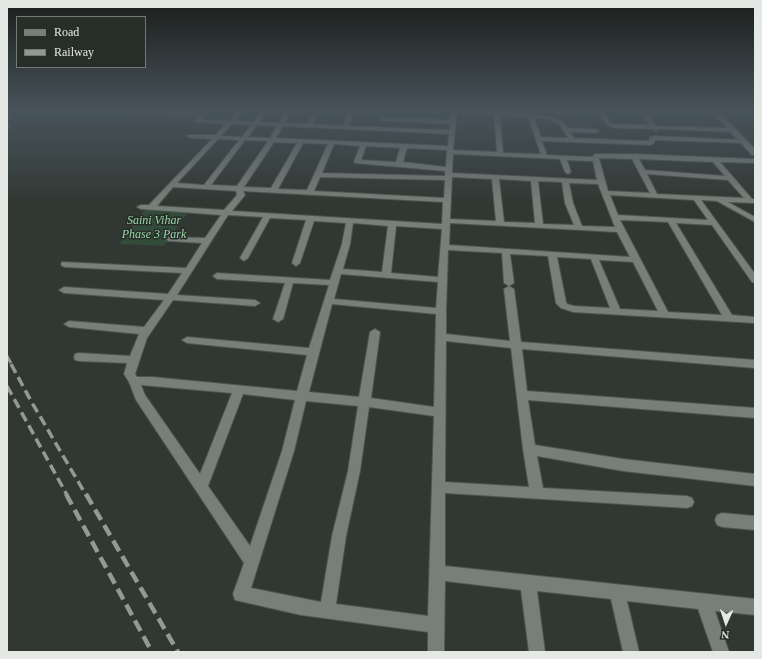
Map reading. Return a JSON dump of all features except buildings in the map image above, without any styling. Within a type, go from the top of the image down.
[{"type":"street","points":[[152,208],[170,185],[172,185],[213,143]]},
{"type":"street","points":[[206,187],[241,143]]},
{"type":"street","points":[[239,189],[270,143]]},
{"type":"street","points":[[274,191],[300,143]]},
{"type":"street","points":[[328,143],[404,146],[500,155],[563,158],[595,155],[755,161]]},
{"type":"street","points":[[309,193],[332,143]]},
{"type":"street","points":[[436,652],[441,311],[451,143]]},
{"type":"street","points":[[499,143],[500,155]]},
{"type":"street","points":[[539,143],[545,157]]},
{"type":"street","points":[[641,143],[650,143]]},
{"type":"street","points":[[746,143],[755,153]]},
{"type":"street","points":[[364,144],[357,162],[399,164],[448,174],[495,178],[601,182]]},
{"type":"street","points":[[399,164],[404,146]]},
{"type":"street","points":[[595,155],[601,182],[620,230],[664,315]]},
{"type":"street","points":[[634,156],[654,196]]},
{"type":"street","points":[[563,158],[568,172]]},
{"type":"street","points":[[715,160],[730,178],[752,200]]},
{"type":"street","points":[[643,172],[730,178]]},
{"type":"street","points":[[317,175],[406,178],[413,176],[448,174]]},
{"type":"street","points":[[495,178],[500,224]]},
{"type":"street","points":[[534,180],[539,226]]},
{"type":"street","points":[[565,181],[569,203],[579,228]]},
{"type":"street","points":[[172,185],[447,200]]},
{"type":"street","points":[[239,189],[241,195],[226,213],[170,298],[142,337],[129,374],[134,380],[140,397],[252,562]]},
{"type":"street","points":[[605,193],[752,200]]},
{"type":"street","points":[[696,198],[755,280]]},
{"type":"street","points":[[717,198],[755,220]]},
{"type":"street","points":[[141,207],[392,224],[500,224],[620,230]]},
{"type":"street","points":[[244,258],[268,215]]},
{"type":"street","points":[[615,217],[714,223]]},
{"type":"street","points":[[296,263],[311,218]]},
{"type":"street","points":[[670,220],[729,319]]},
{"type":"street","points":[[350,221],[346,244],[328,301],[286,458],[242,594],[301,607],[437,625]]},
{"type":"street","points":[[386,275],[392,224]]},
{"type":"street","points":[[169,239],[208,241]]},
{"type":"street","points":[[445,247],[636,260]]},
{"type":"street","points":[[506,251],[522,395],[537,494]]},
{"type":"street","points":[[552,254],[561,303],[564,306],[574,309],[755,320]]},
{"type":"street","points":[[594,257],[616,311]]},
{"type":"street","points":[[64,264],[188,271]]},
{"type":"street","points":[[217,276],[290,280],[386,275],[443,280]]},
{"type":"street","points":[[278,319],[290,280]]},
{"type":"street","points":[[64,290],[254,303]]},
{"type":"street","points":[[328,301],[441,311]]},
{"type":"street","points":[[69,324],[146,331]]},
{"type":"street","points":[[327,611],[339,536],[354,471],[376,332]]},
{"type":"street","points":[[441,337],[517,345],[755,364]]},
{"type":"street","points":[[187,340],[314,352]]},
{"type":"street","points":[[79,357],[134,360]]},
{"type":"street","points":[[134,380],[364,402],[439,412]]},
{"type":"street","points":[[201,487],[238,390]]},
{"type":"street","points":[[522,395],[755,413]]},
{"type":"street","points":[[529,449],[623,465],[755,480]]},
{"type":"street","points":[[438,487],[687,502]]},
{"type":"street","points":[[722,520],[755,524]]},
{"type":"street","points":[[437,573],[755,607]]},
{"type":"street","points":[[528,583],[536,652]]},
{"type":"street","points":[[617,592],[631,652]]},
{"type":"street","points":[[704,602],[721,652]]},
{"type":"green space","name":"Saini Vihar Phase 3 Park","points":[[145,209],[188,212],[164,246],[119,244]]},
{"type":"railway","points":[[7,356],[12,365]]},
{"type":"railway","points":[[11,364],[86,495]]},
{"type":"railway","points":[[7,386],[67,495]]},
{"type":"railway","points":[[66,494],[152,652]]},
{"type":"railway","points":[[86,494],[178,652]]}]
